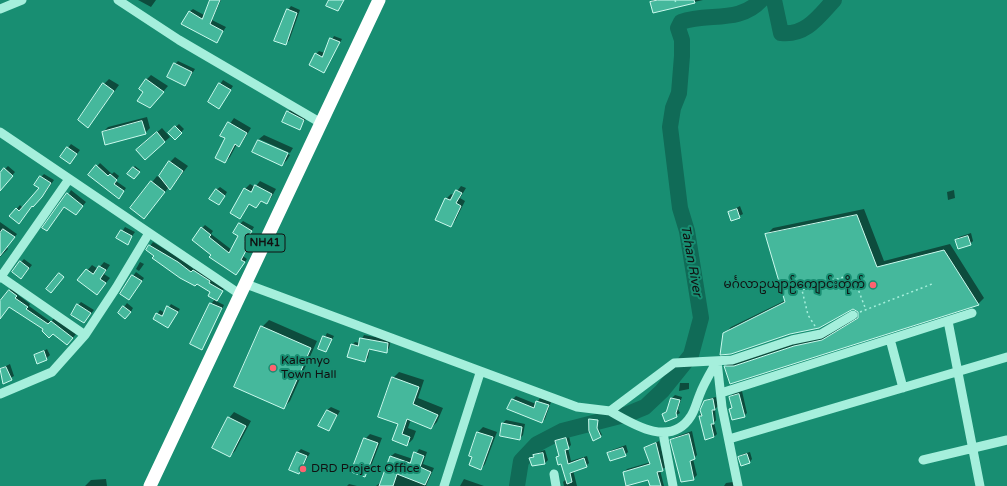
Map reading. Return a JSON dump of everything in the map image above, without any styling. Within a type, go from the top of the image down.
[{"type":"highway","name":"NH41","points":[[150,486],[379,0]]},
{"type":"street","points":[[0,9],[22,0]]},
{"type":"street","points":[[118,0],[179,40],[321,123]]},
{"type":"street","points":[[0,132],[148,233],[243,290],[577,407],[610,411],[633,425],[663,433],[675,432],[691,417],[700,392],[717,361]]},
{"type":"street","points":[[68,179],[0,277],[85,335]]},
{"type":"street","points":[[0,394],[52,372],[85,335],[116,288],[148,233]]},
{"type":"street","points":[[721,393],[972,313]]},
{"type":"street","points":[[610,411],[674,363],[732,360],[792,340],[821,334],[853,315]]},
{"type":"street","points":[[948,321],[959,371],[980,486]]},
{"type":"street","points":[[890,339],[903,388]]},
{"type":"street","points":[[729,439],[1007,357]]},
{"type":"street","points":[[717,361],[721,393],[738,486]]},
{"type":"street","points":[[444,486],[480,373]]},
{"type":"street","points":[[663,433],[673,486]]},
{"type":"street","points":[[923,460],[1007,440]]},
{"type":"street","points":[[554,474],[556,486]]},
{"type":"path","points":[[821,334],[808,315],[802,290],[847,276],[858,290],[866,310]]},
{"type":"path","points":[[853,315],[932,284]]},
{"type":"building","points":[[210,0],[220,0],[210,24],[223,31],[217,43],[181,24],[189,11],[202,19]]},
{"type":"building","points":[[329,0],[344,0],[338,11],[326,6]]},
{"type":"building","points":[[658,0],[694,0],[695,3],[653,13],[650,2]]},
{"type":"building","points":[[287,9],[297,13],[286,45],[274,41]]},
{"type":"building","points":[[330,38],[340,42],[324,73],[309,65],[315,53],[322,57]]},
{"type":"building","points":[[174,63],[192,72],[185,86],[167,77]]},
{"type":"building","points":[[146,79],[164,92],[150,108],[137,101],[143,92],[139,89]]},
{"type":"building","points":[[103,83],[114,91],[88,128],[78,120]]},
{"type":"building","points":[[219,83],[231,90],[219,109],[208,102]]},
{"type":"building","points":[[287,111],[304,120],[300,130],[282,122]]},
{"type":"building","points":[[142,121],[146,134],[105,145],[102,132]]},
{"type":"building","points":[[228,122],[247,133],[239,147],[235,144],[225,163],[215,158],[225,138],[220,136]]},
{"type":"building","points":[[175,126],[182,133],[175,140],[168,133]]},
{"type":"building","points":[[157,132],[165,142],[145,160],[136,150]]},
{"type":"building","points":[[258,140],[288,153],[282,166],[252,152]]},
{"type":"building","points":[[67,147],[77,154],[70,164],[60,157]]},
{"type":"building","points":[[169,161],[183,171],[170,190],[159,176]]},
{"type":"building","points":[[96,165],[108,176],[110,174],[117,180],[114,184],[124,191],[119,199],[88,175]]},
{"type":"building","points":[[133,167],[140,172],[134,179],[127,174]]},
{"type":"building","points":[[4,168],[13,176],[0,191],[0,173]]},
{"type":"building","points":[[40,176],[51,183],[42,197],[33,207],[32,206],[19,224],[9,216],[16,208],[19,211],[39,188],[34,185]]},
{"type":"building","points":[[151,181],[165,192],[144,219],[130,208]]},
{"type":"building","points":[[255,185],[272,194],[267,204],[261,201],[256,208],[249,204],[240,219],[230,213],[244,188],[251,192]]},
{"type":"building","points":[[216,189],[225,196],[219,205],[209,199]]},
{"type":"building","points":[[456,190],[462,193],[456,203],[461,206],[451,227],[435,220],[445,198],[450,200]]},
{"type":"building","points":[[67,193],[83,206],[76,215],[64,207],[47,231],[42,228]]},
{"type":"building","points":[[737,209],[740,218],[731,221],[728,212]]},
{"type":"building","name":"မင်္ဂလာဥယျာဉ်ကျောင်းတိုက်","points":[[857,215],[877,267],[944,250],[979,305],[730,384],[724,366],[734,366],[794,346],[822,340],[858,318],[858,312],[853,309],[819,328],[790,334],[731,354],[720,355],[723,333],[785,302],[765,234]]},
{"type":"building","points":[[239,223],[252,231],[245,242],[249,245],[241,260],[245,262],[236,275],[209,257],[211,255],[192,240],[201,227],[211,235],[209,237],[229,253],[238,236],[233,233]]},
{"type":"building","points":[[3,229],[15,237],[0,256],[0,233]]},
{"type":"building","points":[[121,230],[132,236],[128,245],[116,238]]},
{"type":"building","points":[[968,236],[971,245],[958,249],[955,240]]},
{"type":"building","points":[[149,245],[178,262],[191,272],[193,270],[210,281],[209,283],[223,291],[217,301],[208,296],[210,292],[197,284],[195,286],[180,278],[152,258],[154,256],[146,250]]},
{"type":"building","points":[[20,261],[29,268],[21,279],[12,272]]},
{"type":"building","points":[[99,266],[106,270],[100,279],[106,283],[97,295],[77,280],[86,269],[93,274]]},
{"type":"building","points":[[59,273],[64,277],[51,293],[46,289]]},
{"type":"building","points":[[132,275],[142,281],[129,300],[120,294]]},
{"type":"building","points":[[9,290],[17,296],[15,298],[28,307],[26,309],[48,324],[51,321],[73,338],[67,345],[53,334],[49,338],[42,331],[43,329],[9,307],[0,319],[0,301]]},
{"type":"building","points":[[210,303],[222,308],[202,350],[190,344]]},
{"type":"building","points":[[77,304],[91,313],[84,323],[71,315]]},
{"type":"building","points":[[123,306],[131,312],[125,319],[118,313]]},
{"type":"building","points":[[167,306],[178,312],[168,328],[153,319],[156,313],[162,316]]},
{"type":"building","name":"Kalemyo Town Hall","points":[[261,326],[311,348],[284,409],[234,387]]},
{"type":"building","points":[[323,336],[332,339],[326,352],[318,349]]},
{"type":"building","points":[[360,338],[388,343],[387,353],[369,349],[365,362],[347,357],[351,344],[358,346]]},
{"type":"building","points":[[44,351],[47,360],[37,364],[34,355]]},
{"type":"building","points":[[6,367],[12,380],[3,384],[0,369]]},
{"type":"building","points":[[392,377],[419,387],[413,404],[438,415],[431,429],[407,419],[402,434],[410,437],[407,446],[392,440],[398,424],[378,417]]},
{"type":"building","points":[[739,394],[745,417],[732,420],[729,409],[732,408],[729,397]]},
{"type":"building","points":[[671,398],[680,400],[676,413],[677,417],[665,422],[662,414],[666,412]]},
{"type":"building","points":[[512,399],[534,408],[536,401],[549,405],[542,423],[507,409]]},
{"type":"building","points":[[713,399],[715,410],[712,410],[714,424],[711,424],[714,437],[705,440],[699,416],[702,416],[700,410],[704,401]]},
{"type":"building","points":[[327,410],[337,415],[329,431],[318,426]]},
{"type":"building","points":[[228,417],[246,426],[230,457],[212,448]]},
{"type":"building","points":[[589,419],[598,420],[597,428],[601,437],[593,441],[589,431]]},
{"type":"building","points":[[502,423],[522,427],[520,440],[500,436]]},
{"type":"building","points":[[477,432],[493,437],[481,470],[469,465],[472,457],[469,456]]},
{"type":"building","points":[[689,434],[695,459],[690,461],[694,480],[681,482],[670,440]]},
{"type":"building","points":[[364,438],[378,443],[365,477],[351,472]]},
{"type":"building","points":[[566,438],[569,449],[565,450],[568,464],[584,458],[587,467],[570,473],[572,482],[567,484],[561,464],[558,465],[556,457],[559,456],[555,441]]},
{"type":"building","points":[[656,443],[663,471],[657,472],[661,486],[650,486],[648,480],[626,486],[623,472],[650,464],[644,448]]},
{"type":"building","points":[[623,448],[626,456],[610,461],[607,453]]},
{"type":"building","points":[[297,452],[307,456],[299,474],[289,470]]},
{"type":"building","points":[[414,452],[424,456],[420,467],[431,472],[425,485],[397,474],[393,486],[379,486],[390,456],[410,463]]},
{"type":"building","points":[[543,453],[545,464],[532,466],[529,458],[534,457],[533,455]]},
{"type":"building","points":[[747,454],[750,463],[741,466],[738,457]]},
{"type":"waterway","name":"Tahan River","points":[[517,486],[521,461],[537,444],[562,431],[628,414],[645,407],[662,391],[691,355],[701,318],[687,231],[680,208],[670,127],[673,108],[679,93],[682,56],[682,40],[678,28],[681,22],[691,19],[733,15],[743,12],[761,0]]},
{"type":"waterway","name":"Tahan River","points":[[774,0],[781,33],[790,33],[805,28],[811,24],[834,0]]},
{"type":"place","name":"မင်္ဂလာဥယျာဉ်ကျောင်းတိုက်","points":[[873,285]]},
{"type":"place","name":"Kalemyo Town Hall","points":[[273,368]]},
{"type":"place","name":"DRD Project Office","points":[[303,469]]}]
